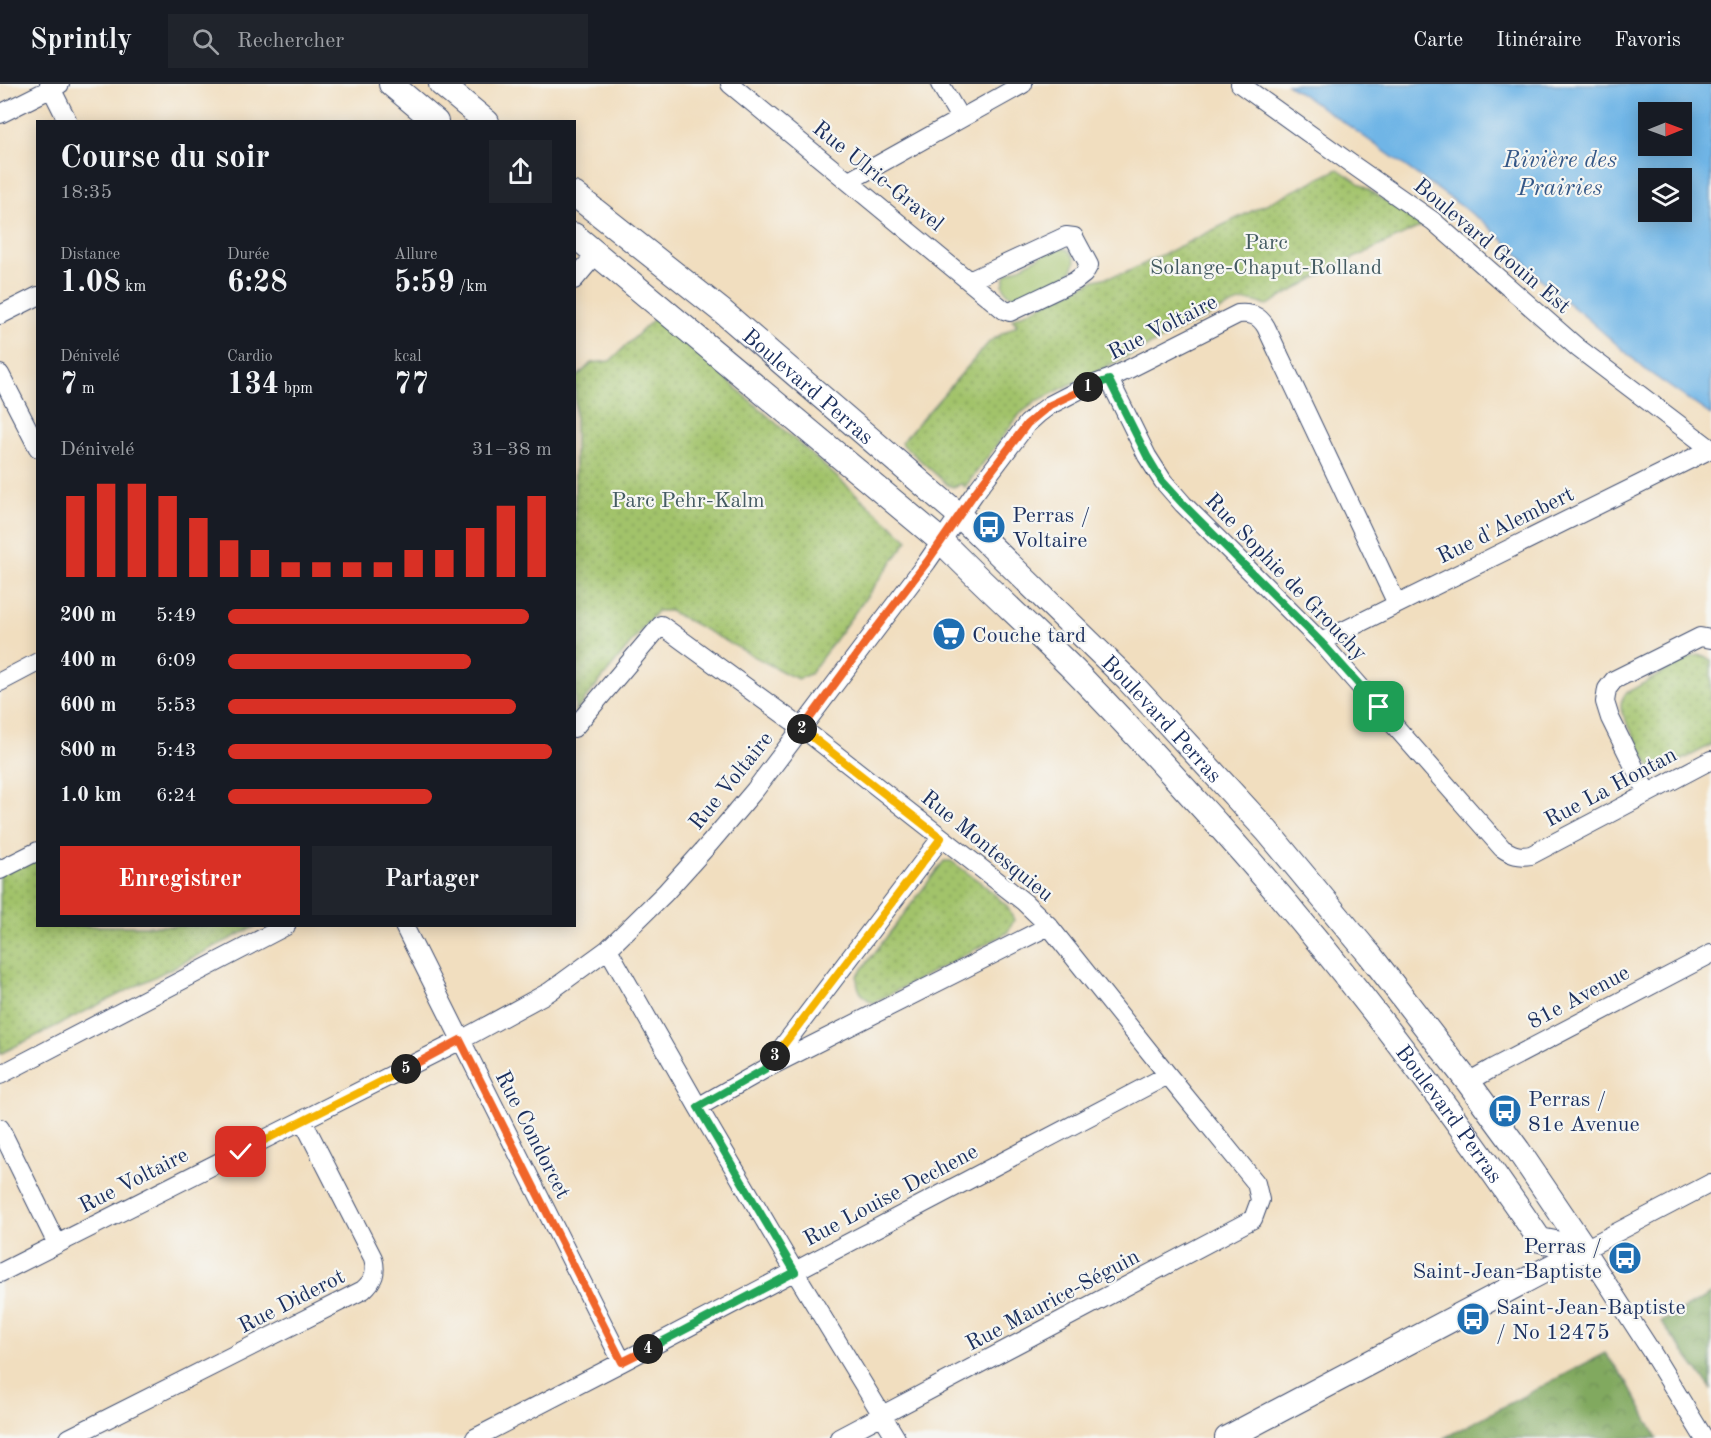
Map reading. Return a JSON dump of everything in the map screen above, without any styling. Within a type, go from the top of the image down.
[{"type":"main road","points":[[391,84],[434,120]]},
{"type":"main road","points":[[441,84],[485,120]]},
{"type":"main road","name":"Boulevard Perras","points":[[576,196],[723,312],[959,515],[1128,680],[1260,822],[1370,955],[1518,1150],[1585,1249]]},
{"type":"main road","name":"Boulevard Perras","points":[[576,237],[941,541],[1074,670],[1189,793],[1345,975],[1491,1168],[1540,1240],[1585,1249]]},
{"type":"main road","points":[[1227,1438],[1585,1249]]},
{"type":"street","name":"Rue Ulric-Gravel","points":[[730,84],[1004,310],[1010,312],[1075,281],[1084,274],[1089,265],[1074,237],[1066,236],[969,281]]},
{"type":"street","points":[[940,84],[960,118]]},
{"type":"street","points":[[849,181],[1023,84]]},
{"type":"street","name":"Boulevard Gouin Est","points":[[1240,84],[1433,221],[1578,348],[1711,449]]},
{"type":"street","points":[[0,114],[53,86],[67,120]]},
{"type":"street","points":[[576,278],[596,254]]},
{"type":"street","points":[[0,315],[36,297]]},
{"type":"street","name":"Rue Voltaire","points":[[0,1274],[460,1040],[549,992],[608,949],[665,893],[754,790],[1014,442],[1038,414],[1081,389],[1109,380],[1238,315],[1255,315],[1262,320],[1271,337],[1397,604]]},
{"type":"street","points":[[0,374],[36,444]]},
{"type":"street","name":"Rue Sophie de Grouchy","points":[[1109,380],[1162,481],[1321,642],[1502,848],[1521,857],[1531,855]]},
{"type":"street","name":"Rue d'Alembert","points":[[1321,642],[1711,449]]},
{"type":"street","name":"Rue Montesquieu","points":[[576,726],[662,626],[802,728],[1024,902],[1048,927],[1256,1182]]},
{"type":"street","points":[[1647,793],[1610,718],[1605,702],[1607,689],[1614,680],[1700,637],[1711,639]]},
{"type":"street","points":[[0,682],[36,663]]},
{"type":"street","name":"Rue La Hontan","points":[[1531,855],[1711,760]]},
{"type":"street","points":[[765,1069],[941,838]]},
{"type":"street","points":[[0,870],[36,852]]},
{"type":"street","points":[[0,1075],[284,927]]},
{"type":"street","name":"Rue Condorcet","points":[[404,927],[622,1362]]},
{"type":"street","points":[[698,1107],[765,1069],[1048,927]]},
{"type":"street","points":[[608,949],[795,1272],[896,1438]]},
{"type":"street","name":"81e Avenue","points":[[1468,1082],[1711,954]]},
{"type":"street","name":"Rue Louise Dechene","points":[[475,1438],[1168,1075]]},
{"type":"street","name":"Rue Diderot","points":[[69,1438],[363,1290],[370,1284],[375,1275],[373,1258],[303,1121]]},
{"type":"street","points":[[0,1128],[57,1244]]},
{"type":"street","name":"Rue Maurice-Séguin","points":[[839,1438],[1253,1220],[1260,1200],[1256,1182]]},
{"type":"street","points":[[1585,1249],[1711,1183]]},
{"type":"street","name":"Boulevard Perras","points":[[1585,1249],[1704,1438]]},
{"type":"green space","name":"Parc Solange-Chaput-Rolland","points":[[1338,169],[1422,226],[1335,267],[1266,306],[1248,301],[1229,306],[1037,401],[1020,414],[965,487],[961,484],[953,487],[948,485],[901,443],[990,341],[1017,325],[1012,319],[1095,280],[1125,273]]},
{"type":"green space","points":[[1059,247],[1068,250],[1074,257],[1072,270],[1067,275],[1022,298],[1012,296],[1006,291],[1003,285],[1006,274]]},
{"type":"green space","name":"Parc Pehr-Kalm","points":[[656,317],[908,540],[810,674],[798,679],[670,611],[657,611],[576,711],[576,378],[591,363],[610,361]]},
{"type":"green space","points":[[1699,655],[1711,660],[1711,745],[1663,770],[1655,770],[1650,766],[1622,713],[1622,700],[1626,693],[1691,657]]},
{"type":"green space","points":[[36,852],[36,927],[254,927],[0,1054],[0,870]]},
{"type":"green space","points":[[944,861],[951,861],[984,885],[1007,906],[1014,920],[1007,933],[873,1003],[860,992],[857,976]]},
{"type":"green space","points":[[1711,1294],[1711,1388],[1661,1322]]},
{"type":"green space","points":[[1605,1353],[1627,1382],[1657,1438],[1444,1438]]},
{"type":"water","name":"Rivière des Prairies","points":[[1287,84],[1711,84],[1711,415],[1647,371],[1548,287],[1486,224]]},
{"type":"place","name":"Perras / Voltaire","points":[[989,527]]},
{"type":"place","name":"Couche tard","points":[[949,634]]},
{"type":"place","name":"Perras / 81e Avenue","points":[[1505,1111]]},
{"type":"place","name":"Perras / Saint-Jean-Baptiste","points":[[1625,1258]]},
{"type":"place","name":"Saint-Jean-Baptiste / No 12475","points":[[1473,1319]]},
{"type":"route","points":[[241,1152],[460,1040],[622,1362],[795,1272],[698,1107],[765,1069],[941,838],[802,728],[1027,424],[1050,405],[1081,389],[1109,380],[1162,481],[1321,642],[1379,707]]}]
